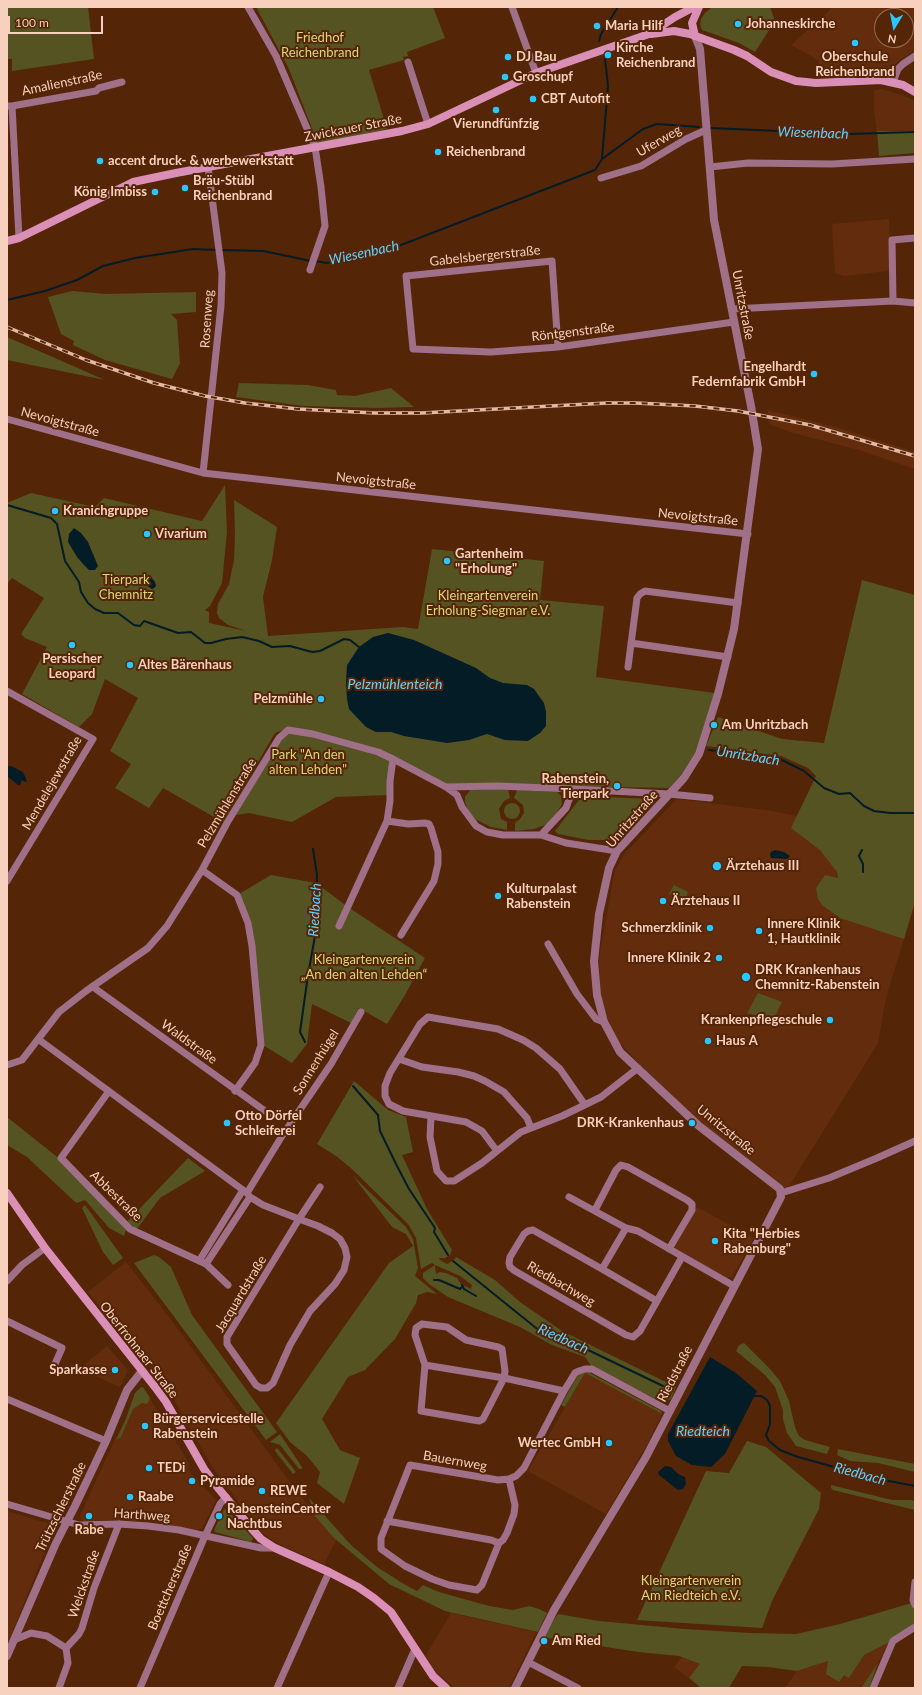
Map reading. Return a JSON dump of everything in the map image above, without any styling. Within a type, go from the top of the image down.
[{"type":"main road","name":"Zwickauer Straße","points":[[7,241],[19,238],[133,182],[419,127],[428,124],[536,73],[649,34],[682,10],[694,7]]},
{"type":"main road","points":[[695,36],[692,23],[699,7]]},
{"type":"main road","points":[[649,34],[678,31],[695,36],[734,50],[747,56],[771,72],[796,81],[816,83],[881,80],[893,82],[915,92]]},
{"type":"main road","name":"Oberfrohnaer Straße","points":[[7,1193],[45,1248],[166,1402],[204,1469],[261,1539],[276,1548],[358,1587],[374,1598],[391,1612],[433,1676],[446,1688]]},
{"type":"street","points":[[248,7],[276,56],[315,147],[325,226],[310,268]]},
{"type":"street","points":[[512,7],[536,73]]},
{"type":"street","name":"Unritzstraße","points":[[695,36],[700,49],[714,220],[758,450],[748,534],[734,629],[712,716],[699,754],[684,778],[617,851],[609,868],[602,899],[594,960],[597,995],[604,1022],[620,1052],[699,1126],[780,1189],[781,1193]]},
{"type":"street","points":[[893,82],[898,69],[915,56]]},
{"type":"street","points":[[408,62],[428,124]]},
{"type":"street","name":"Amalienstraße","points":[[10,106],[96,91],[99,88],[122,82]]},
{"type":"street","points":[[10,106],[19,238]]},
{"type":"street","name":"Uferweg","points":[[601,178],[641,166],[686,139],[706,130]]},
{"type":"street","points":[[710,167],[748,163],[832,164],[915,159]]},
{"type":"street","name":"Rosenweg","points":[[204,473],[221,306],[222,273],[217,245],[208,167]]},
{"type":"street","points":[[893,301],[892,240],[915,238]]},
{"type":"street","name":"Gabelsbergerstraße","points":[[413,348],[406,276],[552,261],[558,347]]},
{"type":"street","points":[[732,309],[893,301],[915,303]]},
{"type":"street","name":"Röntgenstraße","points":[[413,348],[491,352],[558,347],[734,322]]},
{"type":"street","name":"Nevoigtstraße","points":[[7,419],[204,473],[748,534]]},
{"type":"street","points":[[628,668],[638,598],[640,594],[645,591],[738,603]]},
{"type":"street","points":[[631,643],[728,657]]},
{"type":"street","name":"Mendelejewstraße","points":[[7,691],[93,739],[7,881]]},
{"type":"street","name":"Pelzmühlenstraße","points":[[7,1065],[22,1060],[59,1012],[86,991],[148,948],[167,926],[202,870],[227,823],[279,738],[288,730],[313,734],[378,752],[446,786],[457,795],[470,818],[481,830],[503,835],[541,835],[566,844],[617,851]]},
{"type":"street","points":[[339,926],[387,821],[393,759]]},
{"type":"street","name":"Pelzmühlenstraße","points":[[446,786],[497,786],[572,789],[669,794],[710,798]]},
{"type":"street","points":[[541,835],[562,813],[568,802],[572,789]]},
{"type":"street","points":[[387,821],[408,824],[429,824],[438,852],[438,864],[434,881],[401,935]]},
{"type":"street","points":[[202,870],[237,895],[248,923],[252,946],[261,1045],[255,1063],[235,1091]]},
{"type":"street","points":[[548,944],[577,994],[596,1019],[604,1022]]},
{"type":"street","name":"Waldstraße","points":[[93,987],[235,1091],[272,1116]]},
{"type":"street","name":"Sonnenhügel","points":[[202,1263],[282,1136],[331,1064],[361,1012]]},
{"type":"street","points":[[497,1151],[482,1131],[473,1125],[459,1120],[403,1111],[388,1104],[385,1096],[385,1086],[390,1073],[420,1024],[428,1017],[498,1029],[523,1040],[536,1048],[560,1069],[585,1105]]},
{"type":"street","name":"Jacquardstraße","points":[[38,1039],[263,1205],[299,1219],[332,1233],[340,1239],[345,1248],[347,1257],[344,1270],[335,1284],[310,1311],[290,1345],[273,1384],[267,1388],[262,1388],[256,1385],[227,1344],[227,1337],[299,1219],[320,1187]]},
{"type":"street","points":[[399,1059],[422,1067],[474,1076],[485,1081],[504,1092],[527,1118],[531,1128]]},
{"type":"street","points":[[432,1116],[430,1137],[437,1170],[446,1181],[454,1181],[463,1177],[521,1132],[601,1097],[638,1068]]},
{"type":"street","name":"Abbestraße","points":[[109,1092],[61,1158],[130,1230],[202,1263],[228,1285]]},
{"type":"street","points":[[781,1193],[829,1178],[915,1140]]},
{"type":"street","points":[[595,1210],[616,1170],[621,1165],[628,1167],[692,1204],[692,1210],[669,1249]]},
{"type":"street","name":"Riedstraße","points":[[515,1688],[554,1610],[646,1457],[781,1198],[781,1193]]},
{"type":"street","points":[[569,1197],[626,1228],[638,1231],[734,1286]]},
{"type":"street","points":[[602,1269],[626,1228]]},
{"type":"street","name":"Riedbachweg","points":[[657,1301],[533,1230],[528,1230],[524,1234],[508,1263],[515,1271],[626,1335],[633,1337],[640,1331],[682,1257]]},
{"type":"street","points":[[7,1281],[22,1265],[45,1248]]},
{"type":"street","points":[[7,1322],[62,1348],[55,1364]]},
{"type":"street","points":[[422,1324],[447,1327],[466,1340],[498,1346],[502,1349],[505,1371],[504,1378],[483,1419],[479,1421],[422,1411],[425,1365],[415,1335],[416,1328],[422,1324]]},
{"type":"street","points":[[425,1365],[564,1390]]},
{"type":"street","points":[[509,1479],[516,1476],[524,1468],[564,1390],[575,1373],[579,1370],[592,1370],[670,1411]]},
{"type":"street","name":"Trützschlerstraße","points":[[7,1656],[56,1543],[106,1441],[127,1390],[142,1371]]},
{"type":"street","points":[[7,1399],[106,1441]]},
{"type":"street","name":"Bauernweg","points":[[410,1465],[498,1480],[509,1479],[515,1505],[514,1514],[505,1537],[499,1543],[479,1589],[470,1590],[449,1586],[405,1566],[381,1549],[381,1538],[410,1465]]},
{"type":"street","name":"Boettcherstraße","points":[[140,1688],[205,1536],[220,1504],[226,1497]]},
{"type":"street","name":"Harthweg","points":[[7,1504],[67,1522],[86,1526],[119,1524],[148,1526],[262,1548],[276,1548]]},
{"type":"street","points":[[387,1521],[491,1540],[499,1543]]},
{"type":"street","name":"Welckstraße","points":[[66,1648],[79,1634],[82,1628],[94,1588],[119,1524]]},
{"type":"street","points":[[277,1688],[329,1572]]},
{"type":"street","points":[[915,1582],[913,1600],[915,1604]]},
{"type":"street","points":[[873,1688],[893,1641],[915,1628]]},
{"type":"street","points":[[14,1640],[31,1633],[47,1636],[66,1648],[68,1663],[59,1688]]},
{"type":"street","points":[[398,1688],[415,1649]]},
{"type":"street","points":[[528,1662],[578,1688]]},
{"type":"shaded area","name":"Oberschule Reichenbrand","points":[[833,7],[915,7],[915,50],[898,61],[887,75],[823,77],[818,60],[791,45]]},
{"type":"shaded area","points":[[882,89],[915,101],[915,131],[877,131],[874,110],[874,90]]},
{"type":"shaded area","points":[[889,219],[891,265],[888,271],[844,276],[835,273],[832,224]]},
{"type":"shaded area","points":[[768,410],[839,428],[915,452],[915,469],[859,450],[790,432],[769,424]]},
{"type":"shaded area","name":"DRK Krankenhaus Chemnitz-Rabenstein","points":[[677,799],[773,811],[796,816],[824,826],[915,902],[886,998],[878,1043],[786,1191],[704,1126],[645,1070],[614,1036],[600,995],[599,958],[615,870],[625,853]]},
{"type":"shaded area","name":"Kita \"Herbies Rabenburg\"","points":[[697,1207],[754,1238],[732,1277],[726,1278],[675,1248]]},
{"type":"shaded area","points":[[126,1262],[172,1321],[300,1496],[337,1538],[324,1564],[279,1544],[265,1535],[256,1526],[211,1465],[169,1391],[88,1292]]},
{"type":"shaded area","points":[[107,1346],[128,1370],[120,1387],[84,1371],[87,1362]]},
{"type":"shaded area","points":[[585,1373],[662,1414],[647,1445],[606,1514],[528,1471]]},
{"type":"shaded area","points":[[143,1387],[183,1453],[189,1464],[188,1469],[195,1479],[196,1478],[216,1500],[202,1528],[197,1530],[156,1522],[110,1520],[84,1521],[79,1518],[115,1439],[125,1421],[135,1393]]},
{"type":"shaded area","points":[[7,1511],[53,1525],[54,1529],[7,1645]]},
{"type":"shaded area","points":[[451,1613],[536,1632],[509,1688],[455,1688],[431,1666],[426,1655]]},
{"type":"shaded area","points":[[888,1643],[878,1663],[861,1688],[785,1688],[797,1671],[828,1661],[849,1678],[864,1655]]},
{"type":"shaded area","points":[[682,1657],[701,1664],[689,1678],[674,1667]]},
{"type":"green space","points":[[7,7],[88,7],[94,59],[12,71],[12,59],[7,59]]},
{"type":"green space","name":"Friedhof Reichenbrand","points":[[256,7],[433,7],[445,38],[407,52],[408,56],[403,57],[404,60],[369,70],[387,129],[318,144],[289,69]]},
{"type":"green space","points":[[712,7],[770,7],[775,21],[755,52],[739,43],[702,30],[700,24],[701,19]]},
{"type":"green space","points":[[877,131],[915,131],[915,153],[879,156]]},
{"type":"green space","points":[[72,291],[106,294],[196,292],[196,312],[171,314],[177,320],[180,363],[172,379],[105,360],[73,345],[74,341],[61,334],[48,297]]},
{"type":"green space","points":[[7,337],[105,380],[7,360]]},
{"type":"green space","points":[[239,383],[308,385],[336,390],[337,395],[355,396],[391,388],[414,407],[376,408],[303,406],[236,397]]},
{"type":"green space","points":[[225,485],[227,532],[222,583],[210,606],[205,610],[209,612],[209,623],[246,631],[228,625],[219,618],[217,613],[218,604],[229,584],[234,560],[234,500],[277,527],[272,560],[263,597],[268,636],[403,627],[418,629],[432,549],[544,561],[540,600],[604,606],[596,677],[715,693],[695,753],[681,775],[669,788],[444,784],[396,759],[289,728],[275,733],[223,822],[163,788],[149,808],[115,788],[131,764],[110,751],[138,698],[105,679],[92,714],[79,727],[22,694],[47,647],[25,638],[21,634],[44,598],[12,578],[7,584],[7,503],[31,493],[95,507],[104,498],[202,521]]},
{"type":"green space","points":[[862,580],[915,595],[915,902],[904,939],[840,918],[822,905],[818,899],[816,888],[825,875],[838,878],[837,872],[820,850],[791,828],[816,776],[808,768],[781,756],[706,746],[718,717],[782,739],[824,743]]},
{"type":"green space","name":"Park \"An den alten Lehden\"","points":[[288,730],[393,759],[390,795],[336,797],[292,822],[249,813],[236,815],[254,780]]},
{"type":"green space","points":[[508,789],[510,798],[504,801],[499,809],[501,819],[507,822],[507,830],[491,827],[475,819],[467,808],[465,797],[470,790]]},
{"type":"green space","points":[[517,790],[557,792],[561,796],[562,804],[554,818],[545,825],[534,829],[515,831],[515,823],[524,813],[523,805],[514,798]]},
{"type":"green space","points":[[582,796],[650,799],[612,840],[588,840],[558,834],[555,831]]},
{"type":"green space","points":[[512,803],[519,808],[520,811],[515,818],[512,819],[505,814],[504,811],[509,804]]},
{"type":"green space","name":"Kleingartenverein „An den alten Lehden“","points":[[271,875],[316,883],[348,907],[425,958],[387,1024],[359,1008],[351,1023],[312,1004],[307,1044],[292,1063],[263,1045],[255,968],[239,894]]},
{"type":"green space","points":[[674,885],[688,892],[684,901],[669,894]]},
{"type":"green space","points":[[758,993],[782,1002],[773,1020],[747,1013]]},
{"type":"green space","points":[[354,1081],[388,1110],[406,1117],[413,1152],[402,1155],[427,1209],[452,1250],[450,1255],[445,1258],[439,1258],[440,1260],[447,1264],[456,1257],[495,1280],[520,1302],[562,1331],[676,1387],[671,1399],[665,1401],[656,1399],[592,1367],[585,1357],[552,1345],[520,1327],[448,1297],[429,1284],[423,1278],[423,1273],[435,1265],[432,1263],[421,1269],[416,1238],[408,1224],[352,1169],[336,1156],[317,1144]],"holes":[[[435,1265],[460,1276],[472,1285],[471,1289],[461,1284],[457,1278],[446,1273],[440,1272],[436,1274]]]},
{"type":"green space","points":[[7,1117],[61,1160],[126,1230],[124,1236],[109,1228],[85,1200],[77,1203],[74,1201],[27,1157],[7,1145]]},
{"type":"green space","points":[[188,1158],[205,1171],[160,1198],[137,1229],[127,1222]]},
{"type":"green space","points":[[353,1176],[406,1227],[413,1239],[418,1268],[415,1276],[437,1294],[427,1292],[418,1295],[416,1303],[395,1339],[365,1370],[348,1377],[322,1419],[340,1450],[360,1458],[344,1504],[317,1483],[320,1472],[307,1456],[290,1442],[276,1423],[389,1263],[413,1246],[406,1234],[392,1227]]},
{"type":"green space","points":[[85,1205],[123,1258],[113,1265],[103,1252],[82,1208]]},
{"type":"green space","points":[[154,1255],[159,1257],[171,1267],[192,1315],[277,1432],[266,1440],[134,1263]]},
{"type":"green space","points":[[744,1343],[780,1381],[789,1401],[795,1427],[799,1436],[805,1440],[830,1447],[827,1454],[796,1446],[787,1433],[783,1419],[783,1410],[775,1387],[765,1375],[736,1351],[739,1345]]},
{"type":"green space","points":[[582,1373],[585,1373],[565,1407],[561,1405],[577,1377]]},
{"type":"green space","points":[[585,1373],[590,1373],[661,1411],[662,1414]]},
{"type":"green space","points":[[143,1387],[150,1398],[147,1404],[142,1403],[133,1409],[121,1437],[116,1440],[125,1421],[135,1393]]},
{"type":"green space","points":[[280,1434],[302,1469],[299,1469],[280,1445],[270,1442]]},
{"type":"green space","name":"Kleingartenverein Am Riedteich e.V.","points":[[747,1441],[766,1447],[821,1493],[819,1509],[772,1601],[762,1628],[637,1620],[706,1471],[729,1473]]},
{"type":"green space","points":[[276,1448],[296,1472],[293,1474],[275,1451]]},
{"type":"green space","points":[[838,1449],[915,1464],[915,1472],[878,1463],[850,1461],[837,1455]]},
{"type":"green space","points":[[831,1485],[892,1500],[915,1501],[915,1510],[833,1490]]},
{"type":"green space","points":[[309,1498],[351,1545],[377,1567],[404,1584],[417,1591],[423,1585],[439,1592],[489,1606],[513,1610],[529,1606],[539,1609],[547,1613],[538,1632],[445,1611],[389,1584],[334,1538],[315,1516]]},
{"type":"green space","points":[[225,1509],[253,1538],[251,1542],[215,1532],[214,1530]]},
{"type":"green space","points":[[915,1602],[915,1626],[904,1631],[888,1643],[864,1655],[849,1678],[844,1675],[839,1682],[826,1674],[828,1661],[797,1671],[768,1667],[742,1666],[729,1688],[701,1688],[689,1678],[700,1664],[679,1656],[638,1652],[542,1637],[558,1614],[599,1621],[685,1629],[796,1634],[840,1624]]},
{"type":"green space","points":[[878,1663],[869,1688],[861,1688]]},
{"type":"water","points":[[74,528],[81,533],[88,542],[98,566],[95,570],[89,570],[84,565],[68,542],[69,534]]},
{"type":"water","points":[[144,576],[151,577],[155,582],[156,586],[154,588],[152,589],[144,584]]},
{"type":"water","name":"Pelzmühlenteich","points":[[388,633],[414,640],[476,668],[490,678],[503,683],[527,685],[534,689],[544,703],[546,712],[546,726],[540,733],[528,741],[505,740],[487,734],[469,740],[447,743],[404,736],[391,732],[376,732],[366,727],[349,709],[346,683],[347,665],[359,647],[373,637]]},
{"type":"water","points":[[7,766],[11,766],[23,772],[27,781],[25,782],[22,780],[20,785],[18,785],[7,776]]},
{"type":"water","points":[[775,850],[784,852],[790,856],[787,859],[771,858],[771,852]]},
{"type":"water","name":"Riedteich","points":[[710,1357],[736,1373],[757,1391],[725,1454],[711,1467],[692,1465],[676,1456],[668,1441],[668,1434]]},
{"type":"water","points":[[665,1466],[671,1467],[678,1474],[685,1477],[686,1484],[683,1489],[678,1490],[659,1475],[658,1472]]},
{"type":"waterway","points":[[599,41],[601,34],[618,7]]},
{"type":"waterway","points":[[602,159],[608,86],[605,59]]},
{"type":"waterway","name":"Wiesenbach","points":[[316,261],[326,263],[341,261],[401,245],[595,170],[602,159],[643,129],[657,124],[699,127]]},
{"type":"waterway","name":"Wiesenbach","points":[[711,128],[848,134],[915,132]]},
{"type":"waterway","name":"Wiesenbach","points":[[7,300],[45,291],[77,280],[103,266],[135,258],[193,249],[217,250]]},
{"type":"waterway","name":"Wiesenbach","points":[[221,250],[263,251],[311,261]]},
{"type":"waterway","name":"Unritzbach","points":[[7,505],[51,518],[57,524],[65,561],[79,582],[81,592],[88,603],[95,609],[104,613],[118,613],[134,625],[140,626],[144,621],[178,633],[191,632],[205,643],[242,637],[259,641],[272,647],[290,646],[312,652],[320,651],[344,639],[350,640],[359,647]]},
{"type":"waterway","name":"Unritzbach","points":[[709,750],[780,759],[804,771],[824,788],[839,794],[850,793],[864,806],[874,811],[890,813],[915,813]]},
{"type":"waterway","name":"Riedbach","points":[[305,1042],[300,1032],[315,936],[317,875],[313,849]]},
{"type":"waterway","points":[[862,850],[859,856],[863,864],[863,872]]},
{"type":"waterway","name":"Riedbach","points":[[353,1086],[378,1115],[380,1131],[397,1166],[409,1189],[435,1228],[434,1232],[448,1255]]},
{"type":"waterway","name":"Riedbach","points":[[453,1261],[541,1332],[586,1349],[663,1386]]},
{"type":"waterway","points":[[434,1280],[439,1280],[460,1289],[462,1287]]},
{"type":"waterway","points":[[462,1285],[464,1289],[476,1296]]},
{"type":"waterway","name":"Riedbach","points":[[755,1396],[761,1396],[767,1400],[770,1406],[770,1424],[766,1435],[769,1441],[780,1450],[798,1457],[880,1481],[884,1480],[915,1486]]},
{"type":"railway","points":[[7,327],[86,360],[154,383],[205,396],[245,403],[298,409],[375,413],[422,413],[607,403],[695,406],[738,411],[810,425],[915,456]]},
{"type":"place","name":"Johanneskirche","points":[[738,24]]},
{"type":"place","name":"Maria Hilf","points":[[597,26]]},
{"type":"place","name":"Oberschule Reichenbrand","points":[[855,43]]},
{"type":"place","name":"Kirche Reichenbrand","points":[[608,55]]},
{"type":"place","name":"DJ Bau","points":[[508,57]]},
{"type":"place","name":"Groschupf","points":[[505,77]]},
{"type":"place","name":"CBT Autofit","points":[[533,99]]},
{"type":"place","name":"Vierundfünfzig","points":[[496,110]]},
{"type":"place","name":"Reichenbrand","points":[[438,152]]},
{"type":"place","name":"accent druck- & werbewerkstatt","points":[[100,161]]},
{"type":"place","name":"Bräu-Stübl Reichenbrand","points":[[185,188]]},
{"type":"place","name":"König Imbiss","points":[[155,192]]},
{"type":"place","name":"Engelhardt Federnfabrik GmbH","points":[[814,374]]},
{"type":"place","name":"Kranichgruppe","points":[[55,511]]},
{"type":"place","name":"Vivarium","points":[[147,534]]},
{"type":"place","name":"Gartenheim \"Erholung\"","points":[[447,561]]},
{"type":"place","name":"Persischer Leopard","points":[[72,645]]},
{"type":"place","name":"Altes Bärenhaus","points":[[130,665]]},
{"type":"place","name":"Pelzmühle","points":[[321,699]]},
{"type":"place","name":"Am Unritzbach","points":[[714,725]]},
{"type":"place","name":"Rabenstein, Tierpark","points":[[617,786]]},
{"type":"place","name":"Ärztehaus III","points":[[717,866]]},
{"type":"place","name":"Kulturpalast Rabenstein","points":[[498,896]]},
{"type":"place","name":"Ärztehaus II","points":[[663,901]]},
{"type":"place","name":"Schmerzklinik","points":[[710,928]]},
{"type":"place","name":"Innere Klinik 1, Hautklinik","points":[[759,931]]},
{"type":"place","name":"Innere Klinik 2","points":[[719,958]]},
{"type":"place","name":"DRK Krankenhaus Chemnitz-Rabenstein","points":[[746,977]]},
{"type":"place","name":"Krankenpflegeschule","points":[[830,1020]]},
{"type":"place","name":"Haus A","points":[[708,1041]]},
{"type":"place","name":"Otto Dörfel Schleiferei","points":[[227,1123]]},
{"type":"place","name":"DRK-Krankenhaus","points":[[692,1123]]},
{"type":"place","name":"Kita \"Herbies Rabenburg\"","points":[[715,1241]]},
{"type":"place","name":"Sparkasse","points":[[115,1370]]},
{"type":"place","name":"Bürgerservicestelle Rabenstein","points":[[145,1426]]},
{"type":"place","name":"Wertec GmbH","points":[[609,1443]]},
{"type":"place","name":"TEDi","points":[[149,1468]]},
{"type":"place","name":"Pyramide","points":[[192,1481]]},
{"type":"place","name":"REWE","points":[[262,1491]]},
{"type":"place","name":"Raabe","points":[[130,1497]]},
{"type":"place","name":"Rabe","points":[[89,1516]]},
{"type":"place","name":"RabensteinCenter Nachtbus","points":[[219,1516]]},
{"type":"place","name":"Am Ried","points":[[544,1641]]},
{"type":"park label","name":"Tierpark Chemnitz","points":[[126,588]]},
{"type":"park label","name":"Kleingartenverein Erholung-Siegmar e.V.","points":[[488,604]]}]
